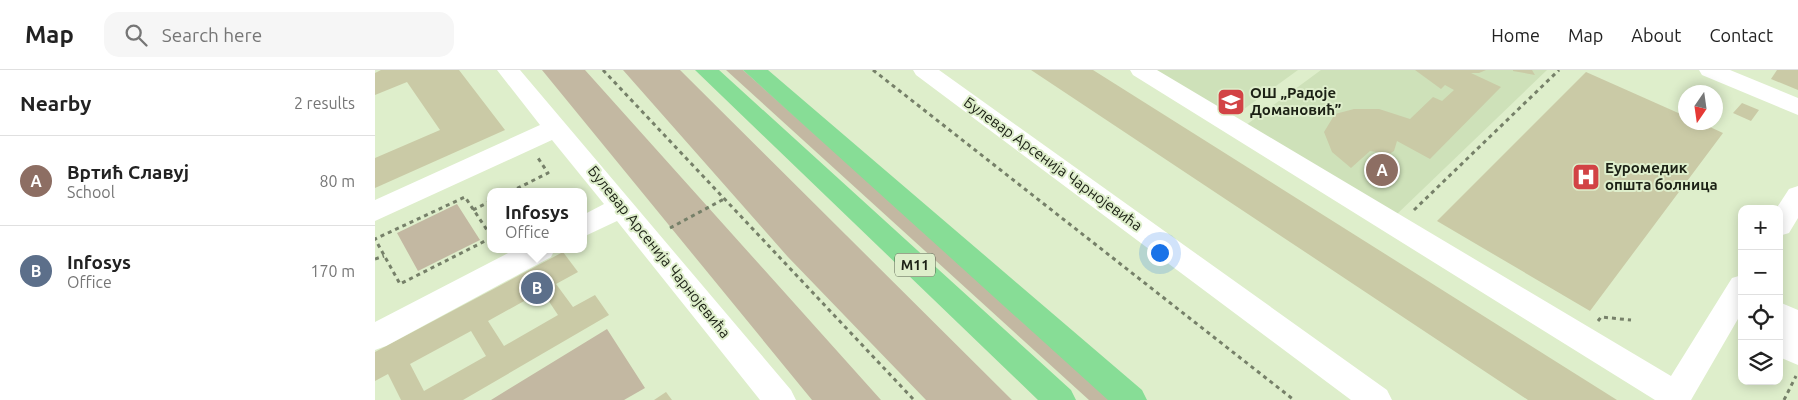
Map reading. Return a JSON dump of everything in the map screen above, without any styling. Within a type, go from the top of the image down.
[{"type":"highway","name":"M11","points":[[706,70],[1060,400]]},
{"type":"highway","name":"M11","points":[[754,70],[1131,400]]},
{"type":"street","name":"Булевар Арсенија Чарнојевића","points":[[508,70],[780,400]]},
{"type":"street","name":"Булевар Арсенија Чарнојевића","points":[[924,70],[1376,400]]},
{"type":"street","points":[[1141,70],[1398,226],[1675,398],[1738,300]]},
{"type":"street","points":[[1710,70],[1798,107]]},
{"type":"street","points":[[375,210],[556,128]]},
{"type":"street","points":[[1783,220],[1798,196]]},
{"type":"street","points":[[587,225],[621,207]]},
{"type":"street","points":[[375,337],[533,253]]},
{"type":"street","points":[[1783,316],[1798,325]]},
{"type":"street","points":[[1783,343],[1798,352]]},
{"type":"path","points":[[603,70],[914,400]]},
{"type":"path","points":[[873,70],[1294,400]]},
{"type":"path","points":[[1398,226],[1559,70]]},
{"type":"path","points":[[518,188],[548,173],[526,142]]},
{"type":"path","points":[[487,231],[465,196],[375,239],[400,284],[487,239]]},
{"type":"path","points":[[649,240],[724,199]]},
{"type":"path","points":[[473,210],[487,203]]},
{"type":"path","points":[[375,259],[384,256]]},
{"type":"path","points":[[1784,400],[1798,372]]},
{"type":"shaded area","points":[[542,70],[585,70],[881,400],[812,400]]},
{"type":"shaded area","points":[[623,70],[680,70],[1012,400],[926,400],[788,257]]},
{"type":"shaded area","points":[[726,70],[743,70],[1113,400],[1089,400]]},
{"type":"shaded area","name":"ОШ „Радоје Домановић”","points":[[1154,70],[1298,70],[1233,117]]},
{"type":"shaded area","points":[[1321,70],[1547,70],[1396,215],[1246,125]]},
{"type":"shaded area","points":[[457,204],[480,240],[418,271],[397,233]]},
{"type":"shaded area","points":[[607,329],[645,388],[624,400],[491,400]]},
{"type":"building","points":[[381,70],[459,70],[505,130],[375,188],[375,158],[440,130],[407,82],[375,95],[375,73]]},
{"type":"building","points":[[1031,70],[1093,70],[1617,400],[1528,400]]},
{"type":"building","points":[[1415,70],[1486,70],[1479,73],[1471,73],[1501,87],[1430,159],[1397,141],[1394,151],[1389,154],[1370,151],[1351,168],[1332,152],[1324,132],[1335,114],[1354,109],[1379,109],[1410,119],[1433,97],[1442,101],[1454,90],[1445,85],[1441,89]]},
{"type":"building","points":[[1532,70],[1535,75],[1513,71]]},
{"type":"building","points":[[1777,70],[1798,70],[1798,90],[1771,79]]},
{"type":"building","name":"Еуромедик општа болница","points":[[1586,72],[1678,113],[1678,130],[1716,130],[1723,133],[1590,311],[1437,221]]},
{"type":"building","points":[[1742,103],[1759,110],[1751,121],[1733,113]]},
{"type":"building","points":[[561,253],[564,253],[578,272],[556,284],[573,307],[595,295],[609,315],[463,400],[401,400],[388,374],[375,381],[375,352]],"holes":[[[542,291],[558,315],[504,346],[488,321]],[[471,331],[486,356],[424,391],[410,364]]]},
{"type":"building","points":[[666,392],[672,400],[654,400]]},
{"type":"place","name":"ОШ „Радоје Домановић”","points":[[1231,102]]},
{"type":"place","name":"Вртић Славуј","points":[[1382,170]]},
{"type":"place","name":"Еуромедик општа болница","points":[[1586,177]]},
{"type":"place","name":"Infosys","points":[[537,288]]}]
